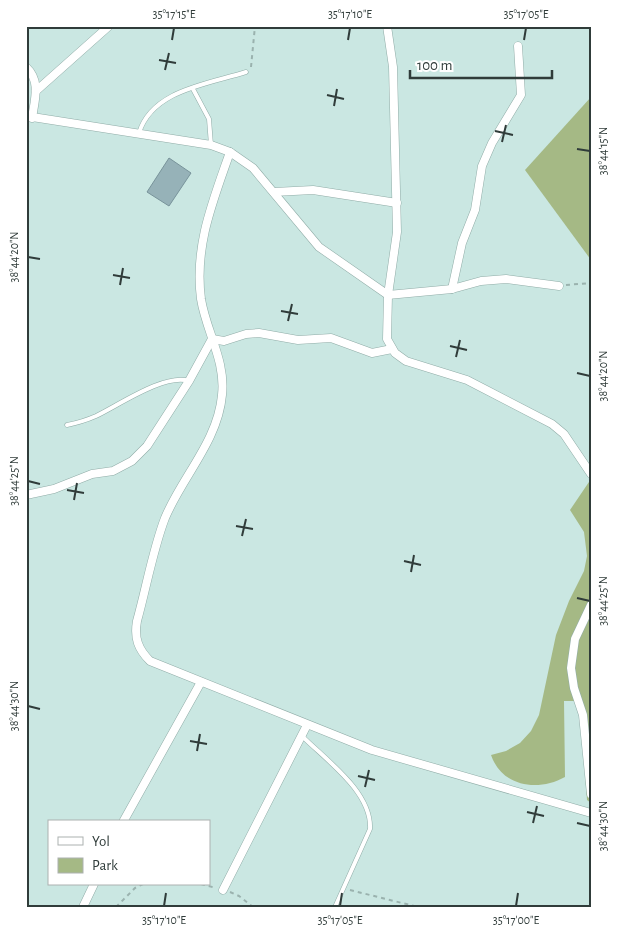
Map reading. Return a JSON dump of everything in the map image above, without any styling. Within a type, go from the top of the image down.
[{"type":"street","points":[[36,91],[109,26]]},
{"type":"street","points":[[387,26],[393,67],[397,202],[395,253],[388,295],[387,339],[392,349],[406,361],[467,380],[552,424],[564,434],[591,474]]},
{"type":"street","points":[[452,289],[462,243],[475,210],[482,166],[492,143],[521,95],[518,46]]},
{"type":"street","points":[[26,67],[36,80],[36,91],[29,117],[211,145],[230,152],[253,168],[318,247],[388,295],[452,289],[481,281],[506,279],[559,286]]},
{"type":"street","points":[[230,152],[205,224],[200,249],[201,300],[222,371],[222,395],[216,421],[165,518],[135,632],[142,653],[150,661],[372,750],[591,813]]},
{"type":"street","points":[[274,192],[312,190],[397,202]]},
{"type":"street","points":[[212,340],[224,340],[246,334],[259,333],[298,340],[331,338],[372,353],[392,349]]},
{"type":"street","points":[[26,495],[54,489],[92,474],[113,471],[132,461],[147,446],[189,381],[212,340]]},
{"type":"street","points":[[591,605],[575,639],[571,668],[574,688],[583,715],[591,794]]},
{"type":"street","points":[[124,820],[200,682]]},
{"type":"street","points":[[222,890],[307,725]]},
{"type":"street","points":[[83,907],[93,886]]},
{"type":"lane","points":[[139,134],[147,116],[166,98],[246,72]]},
{"type":"lane","points":[[194,89],[208,119],[211,145]]},
{"type":"lane","points":[[66,425],[90,419],[114,405],[173,380],[189,381]]},
{"type":"lane","points":[[301,736],[358,792],[368,809],[370,829],[335,907]]},
{"type":"path","points":[[246,72],[252,65],[255,26]]},
{"type":"path","points":[[559,286],[591,283]]},
{"type":"path","points":[[116,907],[139,886]]},
{"type":"path","points":[[208,886],[239,896],[253,907]]},
{"type":"path","points":[[344,888],[418,907]]},
{"type":"green space","points":[[591,97],[591,260],[525,170]]},
{"type":"green space","points":[[591,479],[591,803],[587,800],[580,701],[564,701],[565,777],[555,782],[544,784],[522,784],[503,774],[496,766],[491,755],[506,751],[520,743],[531,731],[539,715],[556,635],[569,601],[584,571],[587,556],[584,532],[570,510]]},
{"type":"building","points":[[169,158],[191,173],[169,206],[147,192]]}]
